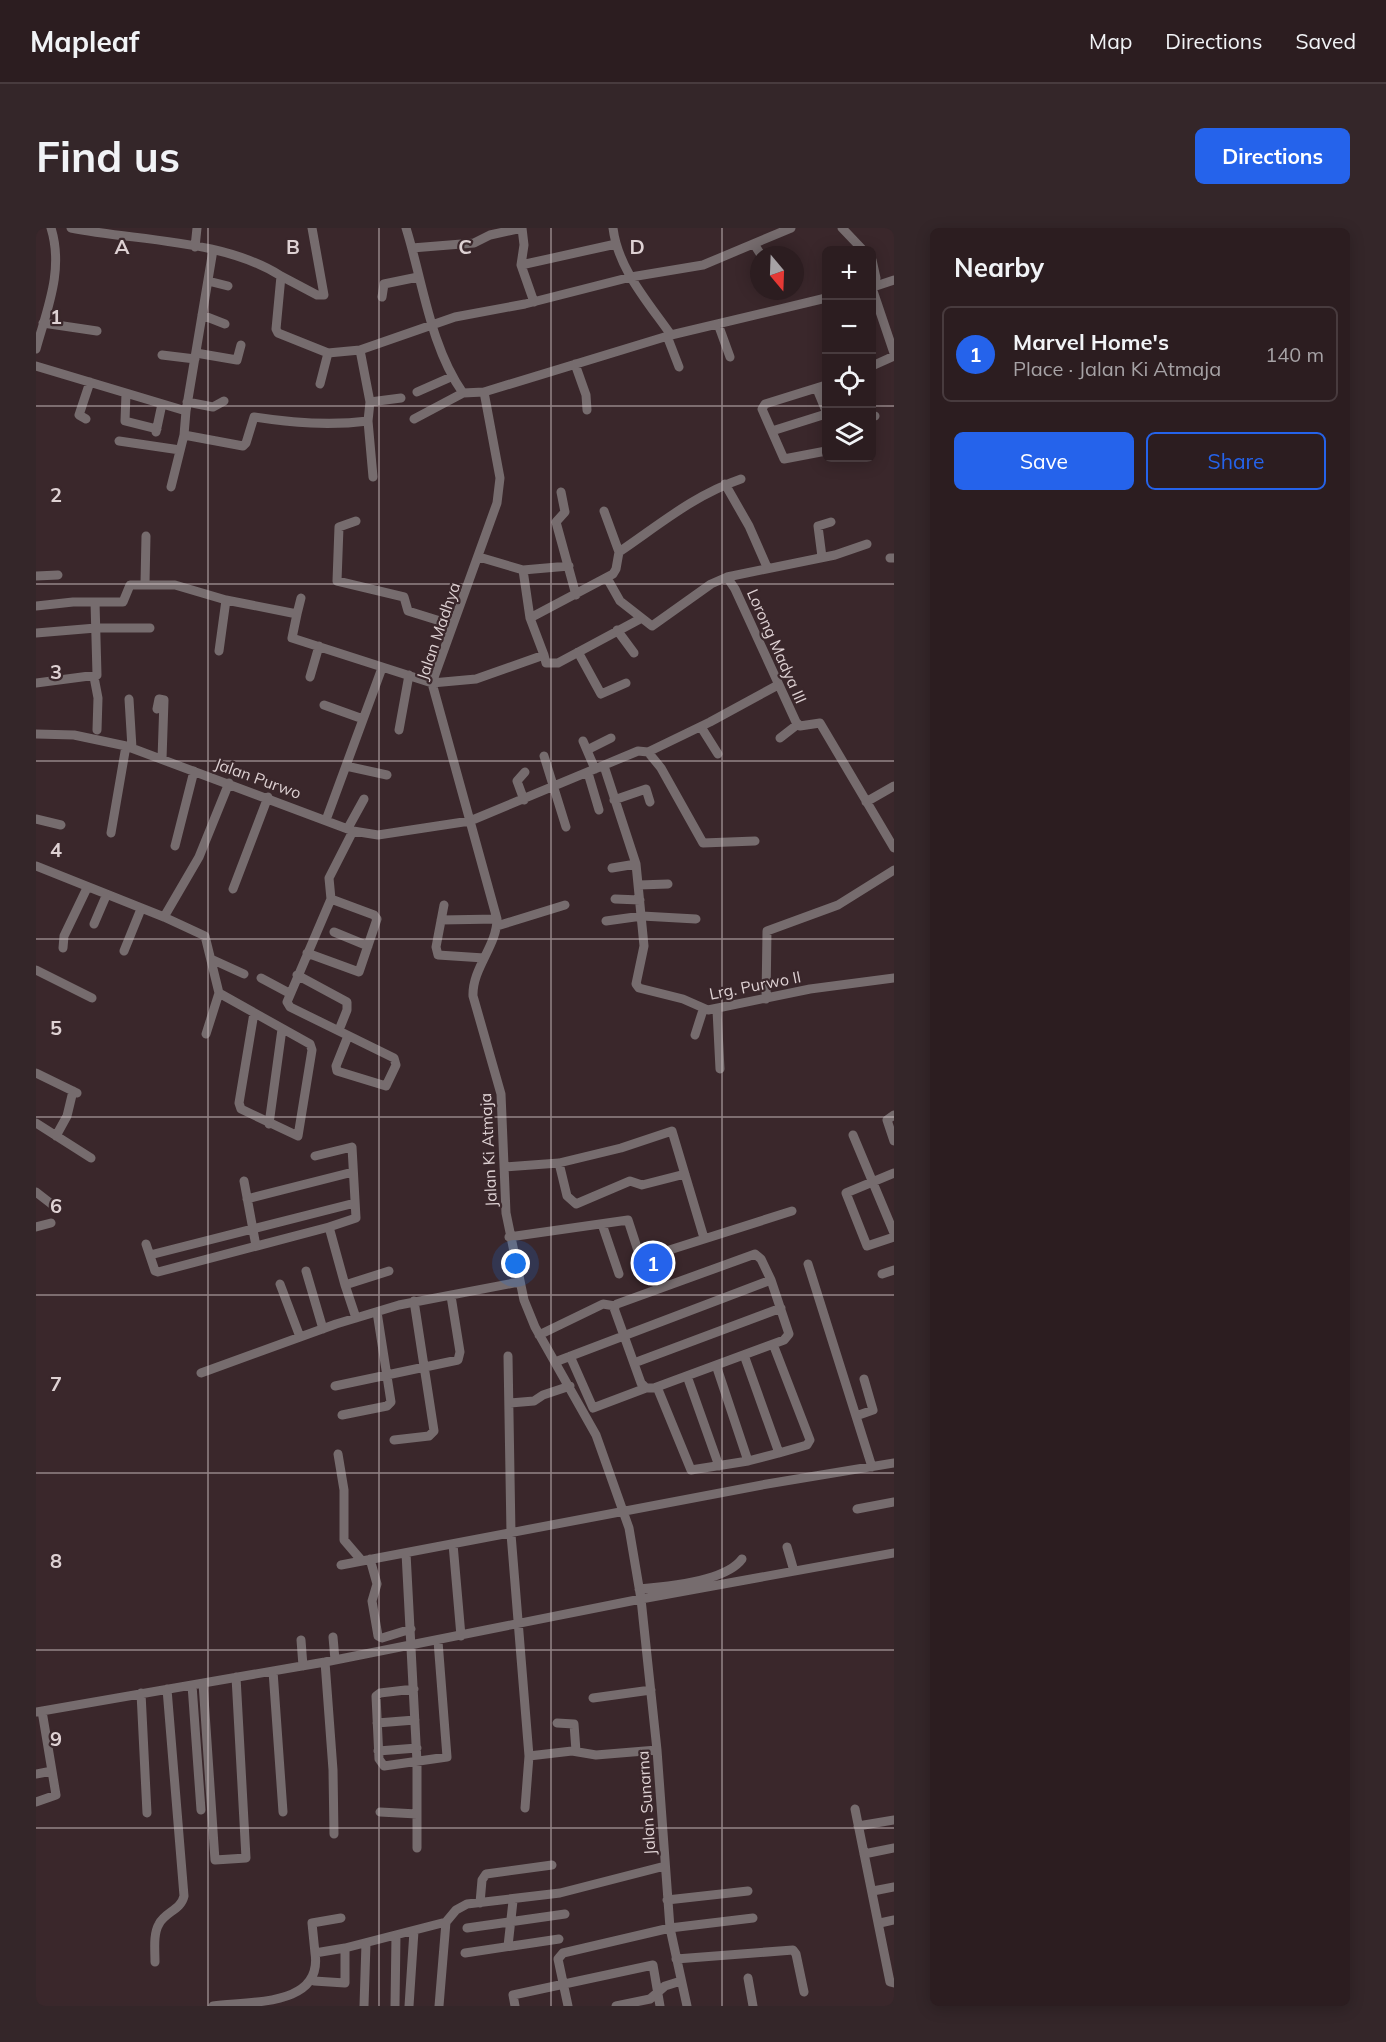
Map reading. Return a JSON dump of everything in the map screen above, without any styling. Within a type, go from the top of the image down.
[{"type":"street","points":[[36,349],[57,264],[51,228]]},
{"type":"street","points":[[71,228],[102,230],[213,250],[268,268],[317,296],[324,295],[312,228]]},
{"type":"street","points":[[195,247],[197,228]]},
{"type":"street","points":[[406,228],[418,277],[451,377],[463,393]]},
{"type":"street","points":[[412,248],[474,243],[490,235],[522,228],[524,244],[521,265],[534,302]]},
{"type":"street","points":[[612,228],[616,244],[631,277],[669,335],[679,367]]},
{"type":"street","points":[[281,276],[276,329],[278,333],[328,352],[360,350],[455,317],[534,302],[631,277],[703,265],[791,228]]},
{"type":"street","points":[[842,228],[859,246]]},
{"type":"street","points":[[521,265],[616,244]]},
{"type":"street","points":[[171,487],[184,435],[213,250]]},
{"type":"street","points":[[382,297],[384,284],[418,277]]},
{"type":"street","points":[[876,286],[894,280]]},
{"type":"street","points":[[208,281],[228,286]]},
{"type":"street","points":[[414,419],[463,393],[484,392],[669,335],[822,299]]},
{"type":"street","points":[[876,299],[894,355],[876,364]]},
{"type":"street","points":[[202,315],[225,324]]},
{"type":"street","points":[[43,323],[97,331]]},
{"type":"street","points":[[718,324],[730,357]]},
{"type":"street","points":[[162,355],[237,360],[241,345]]},
{"type":"street","points":[[360,350],[370,402],[368,421],[373,477]]},
{"type":"street","points":[[321,384],[328,352]]},
{"type":"street","points":[[575,364],[586,395],[587,410]]},
{"type":"street","points":[[36,366],[162,404],[213,407],[224,401]]},
{"type":"street","points":[[417,392],[451,377]]},
{"type":"street","points":[[87,419],[79,415],[90,382]]},
{"type":"street","points":[[822,387],[763,406],[784,459],[822,452]]},
{"type":"street","name":"Jalan Madhya","points":[[470,821],[432,683],[497,503],[500,481],[484,392]]},
{"type":"street","points":[[126,393],[126,422],[156,430],[162,404]]},
{"type":"street","points":[[370,402],[400,398]]},
{"type":"street","points":[[772,431],[822,413]]},
{"type":"street","points":[[184,435],[243,446],[254,417],[291,423],[335,425],[368,421]]},
{"type":"street","points":[[119,441],[180,450]]},
{"type":"street","points":[[619,552],[680,508],[741,478]]},
{"type":"street","points":[[725,484],[749,526],[767,567]]},
{"type":"street","points":[[561,492],[565,512],[556,522],[576,595]]},
{"type":"street","points":[[530,618],[607,578],[616,569],[619,552],[604,511]]},
{"type":"street","points":[[356,521],[339,527],[337,582],[404,597],[408,611],[453,625]]},
{"type":"street","points":[[822,557],[818,526],[831,522]]},
{"type":"street","points":[[145,583],[146,536]]},
{"type":"street","points":[[727,578],[767,567],[822,557],[867,544]]},
{"type":"street","points":[[479,557],[523,570],[569,566]]},
{"type":"street","points":[[523,570],[530,618],[543,655]]},
{"type":"street","points":[[36,576],[58,575]]},
{"type":"street","points":[[607,578],[620,601],[640,619]]},
{"type":"street","name":"Lorong Madya III","points":[[432,683],[476,679],[543,655],[546,663],[552,665],[640,619],[654,626],[711,584],[727,578],[735,589],[778,686],[798,724],[820,723],[824,727],[866,802],[890,836],[894,848]]},
{"type":"street","points":[[36,606],[123,602],[128,586],[145,583],[175,585],[226,600],[297,614]]},
{"type":"street","points":[[301,598],[292,638],[432,683]]},
{"type":"street","points":[[219,651],[226,600]]},
{"type":"street","points":[[95,602],[98,670],[94,677],[98,698],[97,730]]},
{"type":"street","points":[[36,633],[96,628],[150,628]]},
{"type":"street","points":[[617,630],[634,653]]},
{"type":"street","points":[[310,677],[319,646]]},
{"type":"street","points":[[578,652],[601,694],[626,683]]},
{"type":"street","points":[[326,820],[382,668]]},
{"type":"street","points":[[399,730],[409,675]]},
{"type":"street","points":[[36,683],[94,677]]},
{"type":"street","points":[[497,922],[470,821],[638,751],[648,752],[778,686]]},
{"type":"street","points":[[111,833],[129,747],[129,699]]},
{"type":"street","points":[[157,709],[159,699],[165,700],[162,759]]},
{"type":"street","points":[[324,705],[363,718]]},
{"type":"street","points":[[780,738],[798,724]]},
{"type":"street","points":[[701,727],[718,754]]},
{"type":"street","name":"Jalan Purwo","points":[[36,734],[81,736],[129,747],[268,797],[351,830],[378,835],[470,821]]},
{"type":"street","points":[[600,810],[596,769],[585,746],[611,738]]},
{"type":"street","points":[[648,752],[661,768],[703,843],[755,841]]},
{"type":"street","points":[[544,756],[566,827]]},
{"type":"street","points":[[346,766],[387,775]]},
{"type":"street","name":"Lrg. Purwo II","points":[[596,769],[614,800],[636,864],[644,946],[636,985],[689,1001],[703,1010],[717,1010],[810,990],[894,978]]},
{"type":"street","points":[[175,846],[194,771]]},
{"type":"street","points":[[524,800],[517,781],[525,772]]},
{"type":"street","points":[[164,917],[199,857],[229,783]]},
{"type":"street","points":[[866,802],[894,786]]},
{"type":"street","points":[[614,800],[646,789],[650,802]]},
{"type":"street","points":[[233,889],[268,797]]},
{"type":"street","points":[[348,1036],[336,1070],[386,1086],[396,1065],[396,1059],[290,1007],[289,993],[331,899],[330,878],[364,799]]},
{"type":"street","points":[[36,819],[61,825]]},
{"type":"street","points":[[612,868],[636,864]]},
{"type":"street","points":[[36,866],[106,896],[164,917],[205,936],[219,993],[206,1034]]},
{"type":"street","points":[[766,999],[766,932],[838,905],[894,870]]},
{"type":"street","points":[[639,885],[668,884]]},
{"type":"street","points":[[63,948],[64,936],[87,888]]},
{"type":"street","points":[[94,924],[106,896]]},
{"type":"street","points":[[307,953],[358,972],[378,921],[376,916],[331,899]]},
{"type":"street","points":[[615,899],[640,900]]},
{"type":"street","points":[[444,905],[436,947],[438,955],[484,958]]},
{"type":"street","points":[[441,920],[497,922],[565,905]]},
{"type":"street","points":[[124,951],[141,909]]},
{"type":"street","points":[[606,921],[642,916],[696,919]]},
{"type":"street","name":"Jalan Ki Atmaja","points":[[497,922],[474,984],[473,996],[501,1094],[509,1237],[529,1316],[596,1435],[626,1513],[640,1594]]},
{"type":"street","points":[[334,932],[368,946]]},
{"type":"street","points":[[212,959],[244,974]]},
{"type":"street","points":[[36,970],[92,998]]},
{"type":"street","points":[[297,975],[346,1002],[347,1010],[339,1030]]},
{"type":"street","points":[[261,978],[289,993]]},
{"type":"street","points":[[219,993],[310,1044],[312,1048],[301,1133],[296,1136],[244,1113],[239,1102],[254,1013]]},
{"type":"street","points":[[695,1035],[703,1010]]},
{"type":"street","points":[[717,1010],[720,1070]]},
{"type":"street","points":[[268,1124],[282,1029]]},
{"type":"street","points":[[36,1073],[76,1092],[56,1136]]},
{"type":"street","points":[[894,1115],[887,1120],[894,1141]]},
{"type":"street","points":[[36,1124],[91,1158]]},
{"type":"street","points":[[504,1167],[559,1163],[621,1148],[670,1131],[674,1133],[704,1238]]},
{"type":"street","points":[[854,1135],[873,1182],[894,1235],[867,1246],[846,1193],[873,1182],[894,1173]]},
{"type":"street","points":[[146,1244],[155,1271],[158,1272],[356,1218],[352,1147],[315,1156]]},
{"type":"street","points":[[559,1163],[567,1196],[576,1204],[630,1181],[642,1185],[685,1174]]},
{"type":"street","points":[[247,1199],[353,1172]]},
{"type":"street","points":[[244,1181],[256,1246]]},
{"type":"street","points":[[36,1192],[54,1206]]},
{"type":"street","points":[[150,1255],[355,1203]]},
{"type":"street","points":[[660,1253],[792,1211]]},
{"type":"street","points":[[509,1237],[628,1220],[643,1266]]},
{"type":"street","points":[[36,1227],[51,1222]]},
{"type":"street","points":[[602,1224],[619,1274]]},
{"type":"street","points":[[329,1227],[356,1318]]},
{"type":"street","points":[[539,1335],[603,1304],[615,1306],[755,1254],[759,1255],[771,1280],[789,1337],[657,1387],[646,1388],[593,1408],[570,1356]]},
{"type":"street","points":[[808,1264],[872,1467]]},
{"type":"street","points":[[882,1275],[894,1270]]},
{"type":"street","points":[[306,1271],[323,1329]]},
{"type":"street","points":[[345,1285],[389,1271]]},
{"type":"street","points":[[555,1362],[771,1280]]},
{"type":"street","points":[[201,1373],[323,1329],[414,1301],[519,1282]]},
{"type":"street","points":[[280,1284],[300,1337]]},
{"type":"street","points":[[335,1386],[423,1368],[459,1358],[451,1296]]},
{"type":"street","points":[[394,1440],[431,1435],[434,1431],[414,1301]]},
{"type":"street","points":[[615,1306],[641,1383],[646,1388]]},
{"type":"street","points":[[634,1363],[781,1308]]},
{"type":"street","points":[[342,1415],[391,1404],[377,1312]]},
{"type":"street","points":[[657,1387],[690,1469],[695,1471],[748,1461],[807,1444],[810,1440],[773,1344]]},
{"type":"street","points":[[744,1355],[779,1453]]},
{"type":"street","points":[[508,1356],[511,1534],[528,1756],[525,1808]]},
{"type":"street","points":[[716,1365],[748,1461]]},
{"type":"street","points":[[687,1376],[718,1466]]},
{"type":"street","points":[[856,1416],[873,1410],[864,1379]]},
{"type":"street","points":[[510,1403],[534,1401],[543,1395],[570,1386]]},
{"type":"street","points":[[338,1454],[344,1490],[344,1540],[366,1560],[376,1584],[372,1600],[378,1636],[382,1638],[412,1637],[438,1641],[460,1631],[640,1594],[792,1566],[894,1553]]},
{"type":"street","points":[[341,1565],[626,1513],[767,1484],[894,1463]]},
{"type":"street","points":[[857,1509],[894,1502]]},
{"type":"street","points":[[453,1544],[460,1631]]},
{"type":"street","points":[[787,1547],[792,1566]]},
{"type":"street","points":[[406,1553],[417,1748],[417,1848]]},
{"type":"street","points":[[640,1594],[721,1574],[732,1569],[742,1559]]},
{"type":"street","name":"Jalan Sunarna","points":[[640,1594],[657,1750],[670,1928],[687,2006]]},
{"type":"street","points":[[36,1802],[55,1796],[47,1741],[39,1712],[273,1671],[331,1659],[412,1637]]},
{"type":"street","points":[[333,1639],[331,1659],[334,1834]]},
{"type":"street","points":[[414,1689],[380,1693],[376,1696],[378,1751],[379,1759],[384,1766],[444,1759],[448,1755],[438,1641]]},
{"type":"street","points":[[301,1644],[303,1664]]},
{"type":"street","points":[[273,1671],[283,1812]]},
{"type":"street","points":[[203,1683],[215,1860],[246,1858],[236,1677]]},
{"type":"street","points":[[192,1685],[201,1810]]},
{"type":"street","points":[[155,1962],[157,1927],[161,1920],[182,1904],[184,1896],[167,1689]]},
{"type":"street","points":[[592,1698],[651,1690]]},
{"type":"street","points":[[141,1693],[147,1813]]},
{"type":"street","points":[[377,1723],[415,1720]]},
{"type":"street","points":[[557,1723],[574,1724],[576,1751]]},
{"type":"street","points":[[36,1744],[47,1741]]},
{"type":"street","points":[[378,1751],[417,1748]]},
{"type":"street","points":[[528,1756],[576,1751],[596,1755],[657,1750]]},
{"type":"street","points":[[36,1774],[52,1771]]},
{"type":"street","points":[[855,1809],[880,1923],[890,1953],[890,1982],[894,1983]]},
{"type":"street","points":[[380,1812],[417,1814]]},
{"type":"street","points":[[858,1826],[894,1820]]},
{"type":"street","points":[[864,1854],[894,1848]]},
{"type":"street","points":[[480,1903],[482,1880],[486,1874],[552,1865]]},
{"type":"street","points":[[315,1953],[345,1948],[446,1922],[461,1907],[560,1893],[665,1866]]},
{"type":"street","points":[[873,1892],[894,1887]]},
{"type":"street","points":[[667,1900],[748,1891]]},
{"type":"street","points":[[508,1946],[513,1901]]},
{"type":"street","points":[[467,1928],[565,1914]]},
{"type":"street","points":[[213,2006],[292,2002],[314,1981],[315,1953],[312,1923],[341,1918]]},
{"type":"street","points":[[568,2006],[558,1957],[563,1953],[670,1928],[753,1918]]},
{"type":"street","points":[[880,1923],[894,1920]]},
{"type":"street","points":[[439,2006],[446,1922]]},
{"type":"street","points":[[409,2006],[414,1930]]},
{"type":"street","points":[[395,2006],[396,1935]]},
{"type":"street","points":[[465,1953],[559,1939]]},
{"type":"street","points":[[364,2006],[366,1943]]},
{"type":"street","points":[[314,1981],[345,1983],[345,1948]]},
{"type":"street","points":[[676,1959],[793,1950],[796,1954],[804,1992]]},
{"type":"street","points":[[515,2006],[513,1995],[653,1965],[660,2006]]},
{"type":"street","points":[[748,1978],[753,2006]]},
{"type":"street","points":[[616,2006],[650,1999],[657,1990],[681,1981]]},
{"type":"place","name":"Marvel Home's","points":[[653,1263]]}]
